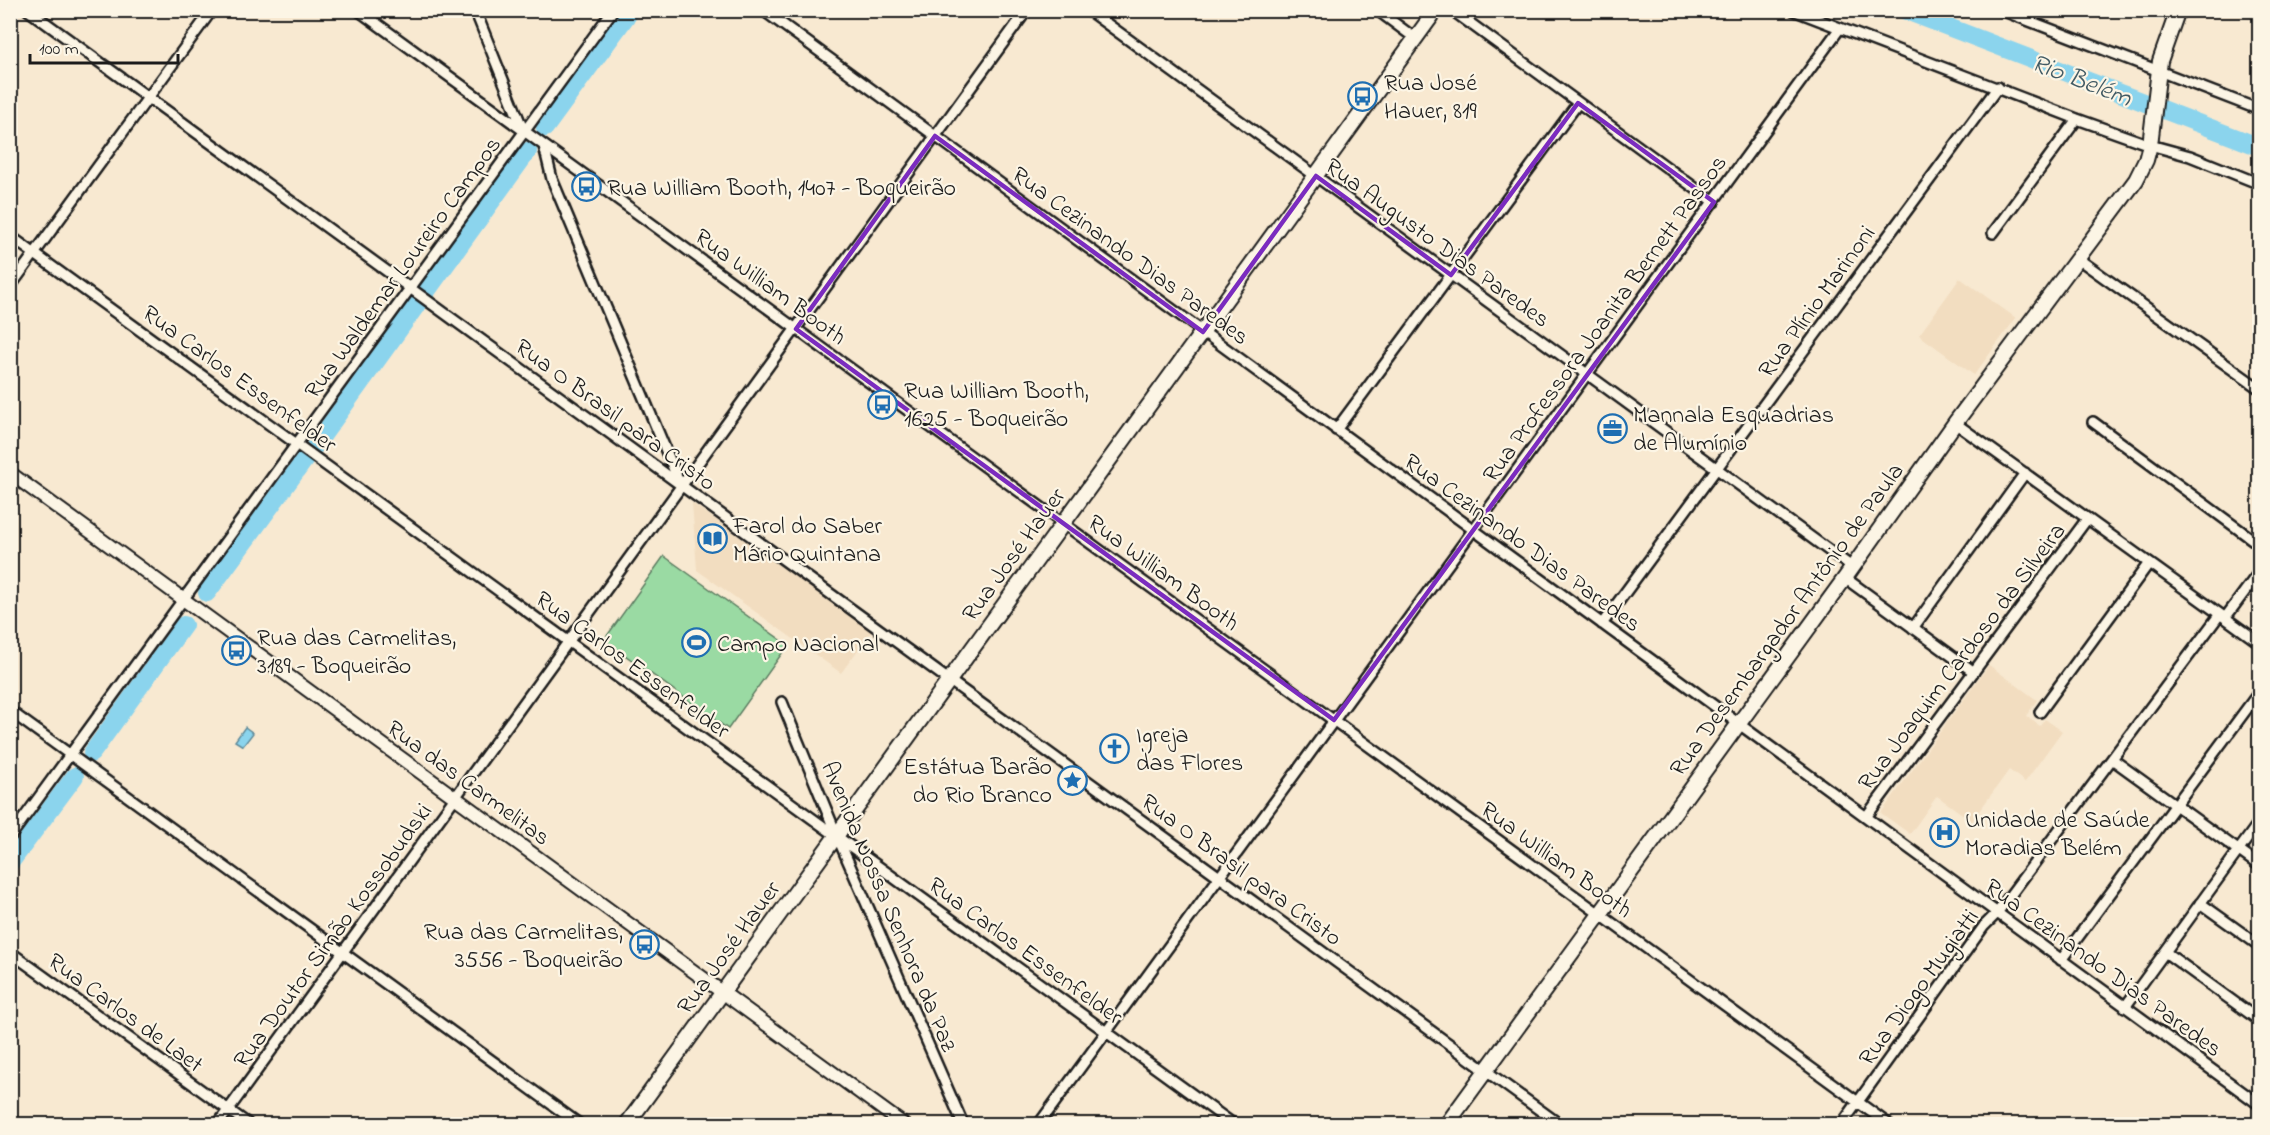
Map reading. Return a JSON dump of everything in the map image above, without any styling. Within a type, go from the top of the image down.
[{"type":"main road","name":"Rua José Hauer","points":[[627,1125],[1436,10]]},
{"type":"main road","name":"Rua Desembargador Antônio de Paula","points":[[1447,1125],[1849,573],[1955,423],[2136,180],[2146,160],[2150,140],[2157,74],[2178,10]]},
{"type":"street","name":"Rua O Brasil para Cristo","points":[[28,10],[1559,1125]]},
{"type":"street","points":[[10,287],[212,10]]},
{"type":"street","name":"Rua William Booth","points":[[358,10],[1888,1125]]},
{"type":"street","points":[[475,10],[524,132]]},
{"type":"street","name":"Rua Waldemar Loureiro Campos","points":[[10,837],[613,10]]},
{"type":"street","name":"Rua Cezinando Dias Paredes","points":[[763,10],[2259,1105]]},
{"type":"street","name":"Rua Doutor Simão Kossobudski","points":[[218,1125],[1026,10]]},
{"type":"street","name":"Rua Augusto Dias Paredes","points":[[1088,10],[1717,469],[1849,573],[1913,628],[1974,672]]},
{"type":"street","points":[[1377,10],[1416,39]]},
{"type":"street","points":[[1452,10],[1714,202]]},
{"type":"street","points":[[1793,10],[2077,119],[2150,140],[2259,184]]},
{"type":"street","points":[[2001,10],[2020,14],[2157,74],[2259,110]]},
{"type":"street","name":"Rua Professora Joanita Bernett Passos","points":[[1039,1125],[1840,28]]},
{"type":"street","name":"Rua Plínio Marinoni","points":[[1602,624],[1998,87]]},
{"type":"street","points":[[1336,430],[1578,103]]},
{"type":"street","points":[[1993,233],[2077,119]]},
{"type":"street","points":[[544,146],[552,179],[681,486]]},
{"type":"street","name":"Rua Carlos Essenfelder","points":[[10,236],[1233,1125]]},
{"type":"street","points":[[2077,258],[2259,388]]},
{"type":"street","points":[[2092,422],[2259,545]]},
{"type":"street","points":[[1955,423],[2259,643]]},
{"type":"street","name":"Rua das Carmelitas","points":[[10,473],[903,1125]]},
{"type":"street","points":[[1913,628],[2025,474]]},
{"type":"street","name":"Rua Joaquim Cardoso da Silveira","points":[[1866,817],[2087,519]]},
{"type":"street","points":[[2040,712],[2149,563]]},
{"type":"street","name":"Rua Diogo Mugiatti","points":[[1842,1125],[1984,926],[1997,913],[2112,759],[2259,571]]},
{"type":"street","points":[[2061,960],[2259,691]]},
{"type":"street","name":"Avenida Nossa Senhora da Paz","points":[[782,702],[837,836],[963,1125]]},
{"type":"street","points":[[10,711],[579,1125]]},
{"type":"street","points":[[2112,759],[2259,866]]},
{"type":"street","points":[[2125,1007],[2259,821]]},
{"type":"street","points":[[2200,903],[2259,946]]},
{"type":"street","points":[[2165,951],[2259,1021]]},
{"type":"street","name":"Rua Carlos de Laet","points":[[10,952],[248,1125]]},
{"type":"highlighted area","points":[[1578,103],[1714,202],[1334,720],[796,329],[935,136],[1203,332],[1316,176],[1451,275]]},
{"type":"shaded area","points":[[1960,278],[2016,318],[1974,375],[1919,335]]},
{"type":"shaded area","points":[[692,503],[872,631],[841,673],[697,570]]},
{"type":"shaded area","points":[[1989,665],[2037,700],[2026,716],[2040,726],[2045,719],[2062,731],[2025,782],[2009,770],[1972,821],[1937,796],[1910,834],[1881,813]]},
{"type":"green space","name":"Campo Nacional","points":[[664,556],[788,645],[728,729],[604,640]]},
{"type":"water","points":[[245,727],[253,733],[243,746],[235,741]]},
{"type":"waterway","points":[[545,128],[631,10]]},
{"type":"waterway","name":"Rio Belém","points":[[1904,10],[2260,147]]},
{"type":"waterway","points":[[315,446],[528,151]]},
{"type":"waterway","points":[[207,593],[306,458]]},
{"type":"waterway","points":[[92,753],[184,625]]},
{"type":"waterway","points":[[10,863],[75,776]]},
{"type":"place","name":"Rua José Hauer, 819","points":[[1363,96]]},
{"type":"place","name":"Rua William Booth, 1407 - Boqueirão","points":[[586,187]]},
{"type":"place","name":"Rua William Booth, 1625 - Boqueirão","points":[[883,404]]},
{"type":"place","name":"Mannala Esquadrias de Alumínio","points":[[1612,428]]},
{"type":"place","name":"Farol do Saber Mário Quintana","points":[[712,539]]},
{"type":"place","name":"Campo Nacional","points":[[696,643]]},
{"type":"place","name":"Rua das Carmelitas, 3189 - Boqueirão","points":[[236,651]]},
{"type":"place","name":"Igreja das Flores","points":[[1115,748]]},
{"type":"place","name":"Estátua Barão do Rio Branco","points":[[1073,780]]},
{"type":"place","name":"Unidade de Saúde Moradias Belém","points":[[1944,833]]},
{"type":"place","name":"Rua das Carmelitas, 3556 - Boqueirão","points":[[644,945]]}]
